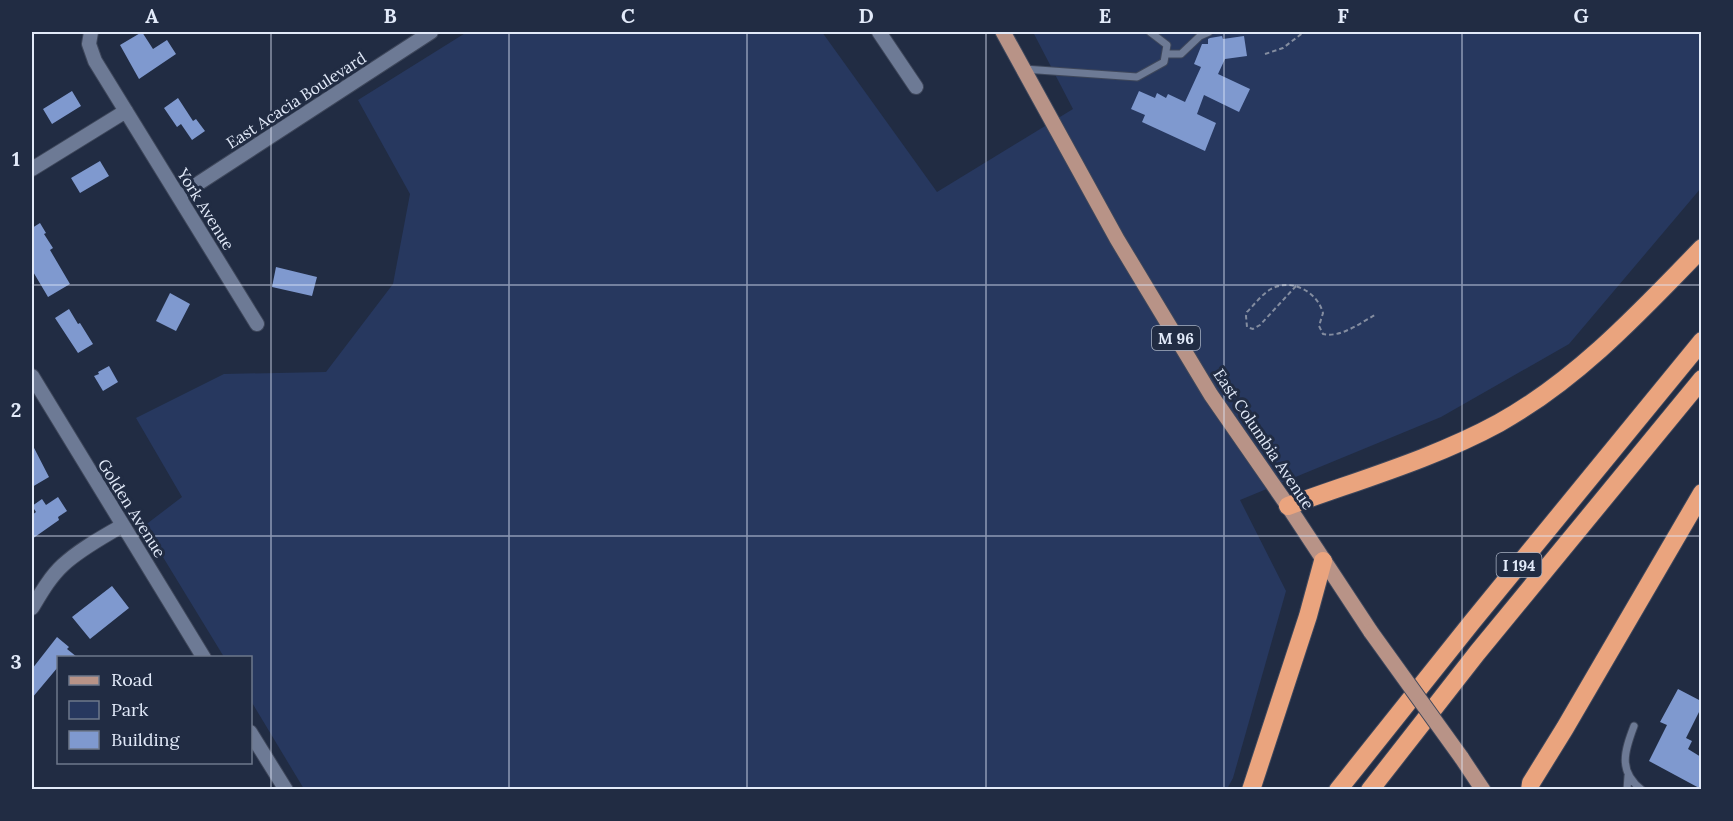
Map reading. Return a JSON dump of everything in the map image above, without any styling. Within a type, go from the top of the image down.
[{"type":"highway","points":[[1288,506],[1442,451],[1500,422],[1554,387],[1586,362],[1636,316],[1701,248]]},
{"type":"highway","name":"I 194","points":[[1338,789],[1701,341]]},
{"type":"highway","name":"I 194","points":[[1370,789],[1477,653],[1701,379]]},
{"type":"highway","points":[[1530,789],[1531,783],[1701,493]]},
{"type":"highway","points":[[1251,789],[1308,616],[1323,561]]},
{"type":"main road","name":"East Columbia Avenue","points":[[1003,32],[1117,239],[1211,395],[1371,632],[1483,789]]},
{"type":"street","name":"York Avenue","points":[[91,32],[89,44],[91,52],[257,324]]},
{"type":"street","name":"East Acacia Boulevard","points":[[178,196],[431,32]]},
{"type":"street","points":[[879,32],[916,87]]},
{"type":"street","points":[[32,169],[126,111]]},
{"type":"street","name":"Golden Avenue","points":[[32,376],[203,656]]},
{"type":"street","points":[[32,608],[51,578],[65,563],[123,525]]},
{"type":"street","points":[[252,735],[286,789]]},
{"type":"lane","points":[[1024,69],[1137,77],[1164,62],[1167,45],[1151,32]]},
{"type":"lane","points":[[1166,54],[1182,54],[1200,36],[1209,32]]},
{"type":"lane","points":[[1627,789],[1628,776],[1625,757],[1634,726]]},
{"type":"lane","points":[[1628,776],[1642,789]]},
{"type":"path","points":[[1265,54],[1283,48],[1304,32]]},
{"type":"path","points":[[1296,286],[1260,325],[1253,329],[1247,327],[1247,312],[1264,294],[1283,285],[1296,286],[1307,291],[1319,303],[1323,313],[1319,326],[1323,334],[1346,331],[1375,315]]},
{"type":"green space","points":[[467,32],[822,32],[937,192],[1073,109],[1033,32],[1701,32],[1701,188],[1569,344],[1441,417],[1240,500],[1286,591],[1233,778],[1227,789],[304,789],[252,703],[252,656],[223,656],[144,526],[182,497],[136,418],[224,374],[326,372],[393,284],[410,194],[358,100]]},
{"type":"building","points":[[142,32],[153,49],[167,40],[176,54],[139,79],[120,45]]},
{"type":"building","points":[[1222,36],[1223,39],[1244,36],[1247,56],[1225,59],[1218,74],[1250,89],[1239,112],[1204,95],[1197,114],[1216,123],[1205,151],[1142,122],[1145,115],[1131,109],[1139,91],[1155,98],[1157,93],[1166,98],[1168,94],[1185,102],[1201,67],[1194,64],[1202,44],[1208,44],[1210,38]]},
{"type":"building","points":[[72,91],[81,106],[52,124],[43,109]]},
{"type":"building","points":[[178,98],[193,121],[196,119],[205,131],[192,140],[181,124],[177,127],[164,108]]},
{"type":"building","points":[[100,161],[109,176],[80,193],[71,178]]},
{"type":"building","points":[[40,223],[53,248],[50,250],[70,284],[48,297],[32,270],[32,228]]},
{"type":"building","points":[[276,267],[317,277],[312,296],[272,287]]},
{"type":"building","points":[[170,293],[190,304],[176,331],[156,321]]},
{"type":"building","points":[[69,309],[93,344],[78,353],[55,318]]},
{"type":"building","points":[[109,366],[118,382],[103,391],[94,376]]},
{"type":"building","points":[[32,444],[49,477],[32,487]]},
{"type":"building","points":[[58,497],[67,511],[58,517],[59,520],[32,539],[32,515],[36,512],[32,506],[42,499],[46,505]]},
{"type":"building","points":[[112,586],[129,608],[90,639],[72,617]]},
{"type":"building","points":[[57,637],[76,656],[57,656],[57,668],[32,698],[32,669]]},
{"type":"building","points":[[1678,689],[1701,701],[1701,708],[1686,738],[1692,741],[1688,749],[1701,757],[1701,789],[1649,761],[1667,725],[1660,722]]}]
